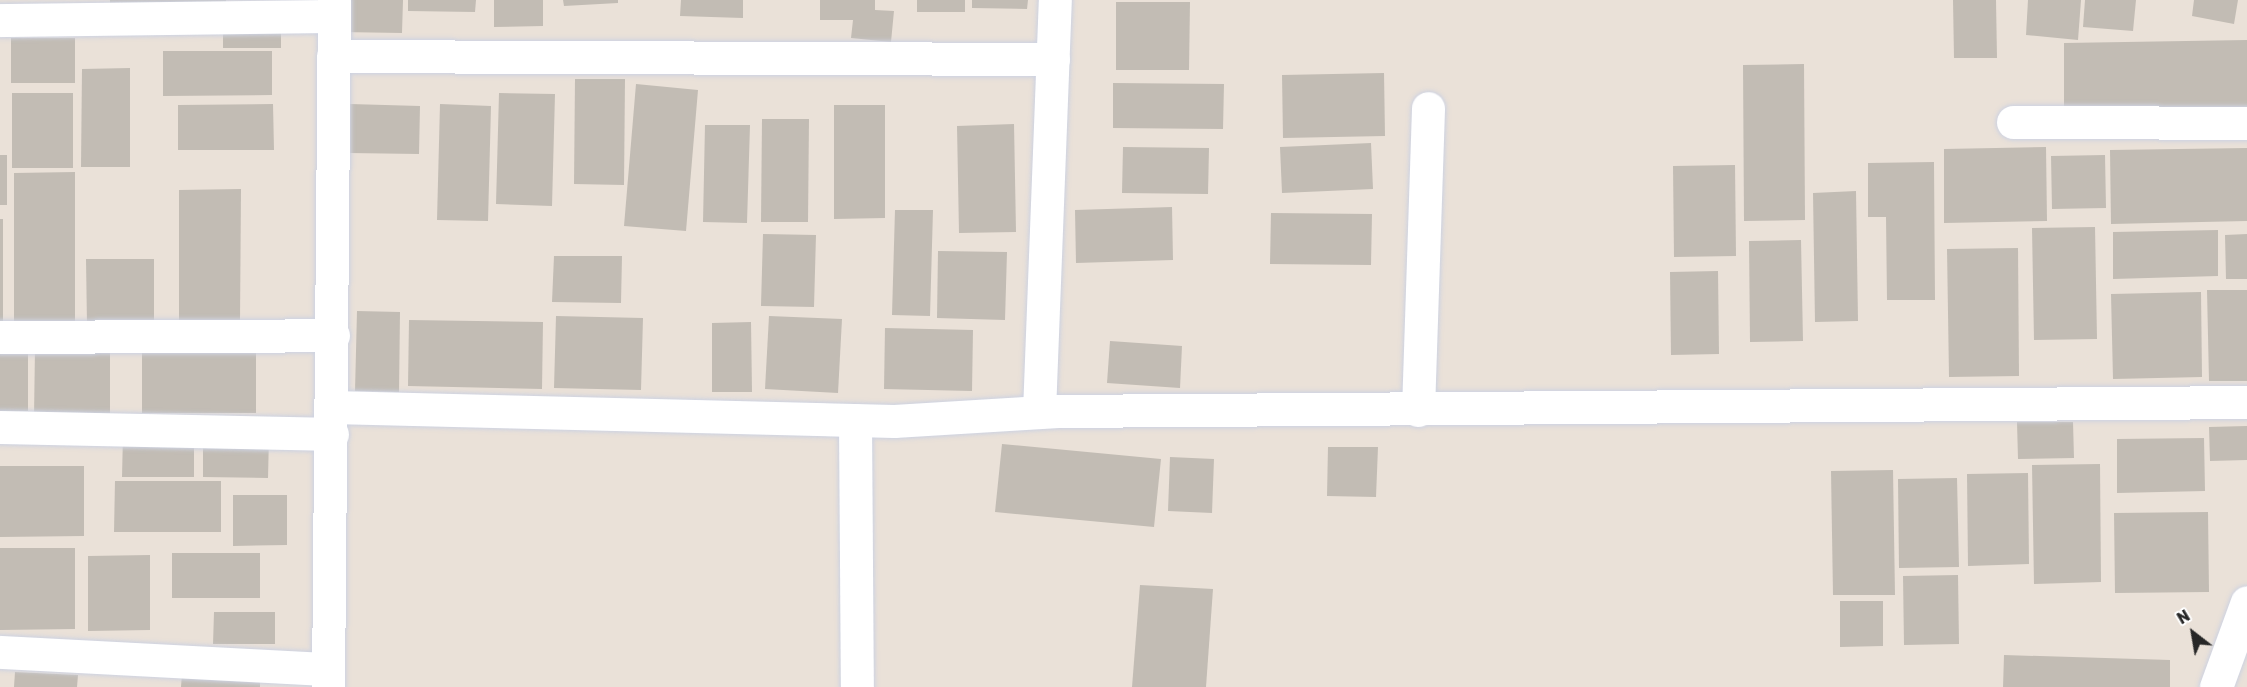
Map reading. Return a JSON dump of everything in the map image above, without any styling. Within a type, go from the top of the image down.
[{"type":"street","points":[[1039,412],[1055,0]]},
{"type":"street","points":[[0,20],[334,8],[333,335],[328,678],[0,652]]},
{"type":"street","points":[[333,56],[1053,59]]},
{"type":"street","points":[[1418,410],[1428,108]]},
{"type":"street","points":[[2013,122],[2247,123]]},
{"type":"street","points":[[0,337],[333,335]]},
{"type":"street","points":[[0,427],[332,421],[855,420],[1039,412],[2247,402]]},
{"type":"street","points":[[855,420],[857,687]]},
{"type":"street","points":[[2216,687],[2247,602]]},
{"type":"building","points":[[110,0],[226,0],[226,6],[110,5]]},
{"type":"building","points":[[341,0],[403,0],[402,33],[340,32]]},
{"type":"building","points":[[408,0],[476,0],[475,12],[408,11]]},
{"type":"building","points":[[494,0],[543,0],[543,26],[494,27]]},
{"type":"building","points":[[563,0],[618,0],[618,3],[564,6]]},
{"type":"building","points":[[681,0],[743,0],[743,18],[680,16]]},
{"type":"building","points":[[820,0],[875,0],[875,10],[894,11],[891,42],[851,38],[853,20],[820,20]]},
{"type":"building","points":[[917,0],[965,0],[965,12],[917,12]]},
{"type":"building","points":[[972,0],[1028,0],[1027,9],[972,8]]},
{"type":"building","points":[[1953,0],[1996,0],[1997,58],[1954,58]]},
{"type":"building","points":[[2028,0],[2081,0],[2078,40],[2026,35]]},
{"type":"building","points":[[2085,0],[2136,0],[2133,31],[2083,27]]},
{"type":"building","points":[[2194,0],[2238,0],[2234,24],[2192,16]]},
{"type":"building","points":[[1116,2],[1190,2],[1189,70],[1116,70]]},
{"type":"building","points":[[223,22],[281,22],[281,48],[223,48]]},
{"type":"building","points":[[11,38],[75,38],[75,83],[11,83]]},
{"type":"building","points":[[2247,40],[2247,109],[2064,112],[2064,43]]},
{"type":"building","points":[[163,51],[272,51],[272,95],[163,96]]},
{"type":"building","points":[[1804,64],[1805,220],[1744,221],[1743,65]]},
{"type":"building","points":[[130,68],[130,167],[81,167],[82,69]]},
{"type":"building","points":[[1384,73],[1385,136],[1283,138],[1282,75]]},
{"type":"building","points":[[575,79],[625,79],[624,185],[574,184]]},
{"type":"building","points":[[1113,83],[1224,84],[1223,129],[1113,128]]},
{"type":"building","points":[[636,84],[698,90],[686,231],[624,226]]},
{"type":"building","points":[[12,93],[73,93],[73,168],[12,168]]},
{"type":"building","points":[[499,93],[555,94],[552,206],[496,204]]},
{"type":"building","points":[[273,104],[274,150],[178,150],[178,105]]},
{"type":"building","points":[[350,104],[420,106],[419,154],[349,153]]},
{"type":"building","points":[[440,104],[491,106],[488,221],[437,220]]},
{"type":"building","points":[[834,105],[885,105],[885,218],[834,219]]},
{"type":"building","points":[[762,119],[809,119],[808,222],[761,222]]},
{"type":"building","points":[[1014,124],[1016,232],[959,233],[957,126]]},
{"type":"building","points":[[705,125],[750,125],[747,223],[703,222]]},
{"type":"building","points":[[1371,143],[1373,189],[1282,193],[1280,147]]},
{"type":"building","points":[[1123,147],[1209,148],[1208,194],[1122,193]]},
{"type":"building","points":[[2046,147],[2047,221],[1944,223],[1944,149]]},
{"type":"building","points":[[2247,148],[2247,221],[2111,224],[2110,150]]},
{"type":"building","points":[[0,155],[7,155],[7,205],[0,205]]},
{"type":"building","points":[[2105,155],[2106,208],[2052,209],[2051,156]]},
{"type":"building","points":[[1934,162],[1935,300],[1887,300],[1886,217],[1868,217],[1868,163]]},
{"type":"building","points":[[1735,165],[1736,256],[1674,257],[1673,166]]},
{"type":"building","points":[[75,172],[75,327],[14,326],[14,173]]},
{"type":"building","points":[[241,189],[240,321],[179,322],[179,190]]},
{"type":"building","points":[[1856,191],[1858,321],[1815,322],[1813,193]]},
{"type":"building","points":[[1172,207],[1173,260],[1076,263],[1075,210]]},
{"type":"building","points":[[895,210],[933,210],[930,316],[892,315]]},
{"type":"building","points":[[1271,213],[1372,214],[1371,265],[1270,264]]},
{"type":"building","points":[[0,219],[3,219],[3,324],[0,324]]},
{"type":"building","points":[[2095,227],[2097,339],[2034,340],[2032,228]]},
{"type":"building","points":[[2218,230],[2218,276],[2113,279],[2113,232]]},
{"type":"building","points":[[763,234],[816,235],[814,307],[761,306]]},
{"type":"building","points":[[2247,234],[2247,279],[2226,279],[2225,235]]},
{"type":"building","points":[[1801,240],[1803,341],[1750,342],[1749,241]]},
{"type":"building","points":[[2018,248],[2019,376],[1949,377],[1947,249]]},
{"type":"building","points":[[938,251],[1007,252],[1005,320],[937,318]]},
{"type":"building","points":[[554,256],[622,256],[621,303],[552,302]]},
{"type":"building","points":[[86,259],[154,259],[154,325],[87,325]]},
{"type":"building","points":[[1718,271],[1719,354],[1671,355],[1670,272]]},
{"type":"building","points":[[2207,290],[2247,290],[2247,381],[2209,381]]},
{"type":"building","points":[[2201,292],[2202,377],[2113,379],[2111,294]]},
{"type":"building","points":[[357,311],[400,312],[399,392],[355,391]]},
{"type":"building","points":[[556,316],[643,318],[641,390],[554,388]]},
{"type":"building","points":[[769,316],[842,319],[838,393],[765,389]]},
{"type":"building","points":[[409,320],[543,322],[542,389],[408,386]]},
{"type":"building","points":[[751,322],[752,392],[712,392],[712,323]]},
{"type":"building","points":[[885,328],[973,330],[972,391],[884,389]]},
{"type":"building","points":[[1110,341],[1182,346],[1180,388],[1107,383]]},
{"type":"building","points":[[0,347],[28,347],[28,411],[0,411]]},
{"type":"building","points":[[35,349],[110,349],[110,416],[34,416]]},
{"type":"building","points":[[256,352],[256,413],[142,413],[142,353]]},
{"type":"building","points":[[2017,422],[2073,422],[2074,458],[2018,459]]},
{"type":"building","points":[[2247,426],[2247,460],[2210,461],[2209,427]]},
{"type":"building","points":[[123,435],[194,435],[194,477],[122,477]]},
{"type":"building","points":[[203,436],[269,436],[268,478],[203,477]]},
{"type":"building","points":[[2204,438],[2205,491],[2117,493],[2117,439]]},
{"type":"building","points":[[1002,444],[1161,459],[1154,527],[995,512]]},
{"type":"building","points":[[1328,447],[1378,447],[1376,497],[1327,496]]},
{"type":"building","points":[[1170,457],[1214,459],[1212,513],[1168,511]]},
{"type":"building","points":[[2100,464],[2101,582],[2034,584],[2032,465]]},
{"type":"building","points":[[0,466],[84,466],[84,536],[0,537]]},
{"type":"building","points":[[1893,470],[1895,595],[1833,595],[1831,471]]},
{"type":"building","points":[[2028,473],[2029,564],[1968,566],[1967,474]]},
{"type":"building","points":[[1957,478],[1959,567],[1899,568],[1898,479]]},
{"type":"building","points":[[115,481],[221,481],[221,532],[114,532]]},
{"type":"building","points":[[233,495],[287,495],[287,545],[233,546]]},
{"type":"building","points":[[2208,512],[2209,592],[2115,593],[2114,513]]},
{"type":"building","points":[[0,548],[75,548],[75,629],[0,630]]},
{"type":"building","points":[[172,553],[260,553],[260,598],[172,598]]},
{"type":"building","points":[[150,555],[150,630],[88,631],[88,556]]},
{"type":"building","points":[[1958,575],[1959,644],[1904,645],[1903,576]]},
{"type":"building","points":[[1140,585],[1213,589],[1206,687],[1132,687]]},
{"type":"building","points":[[1840,601],[1883,601],[1883,646],[1840,647]]},
{"type":"building","points":[[214,612],[275,612],[275,644],[213,644]]},
{"type":"building","points":[[2004,655],[2170,660],[2170,687],[2003,687]]},
{"type":"building","points":[[15,672],[78,675],[77,687],[14,687]]},
{"type":"building","points":[[182,674],[260,678],[260,687],[181,687]]}]
